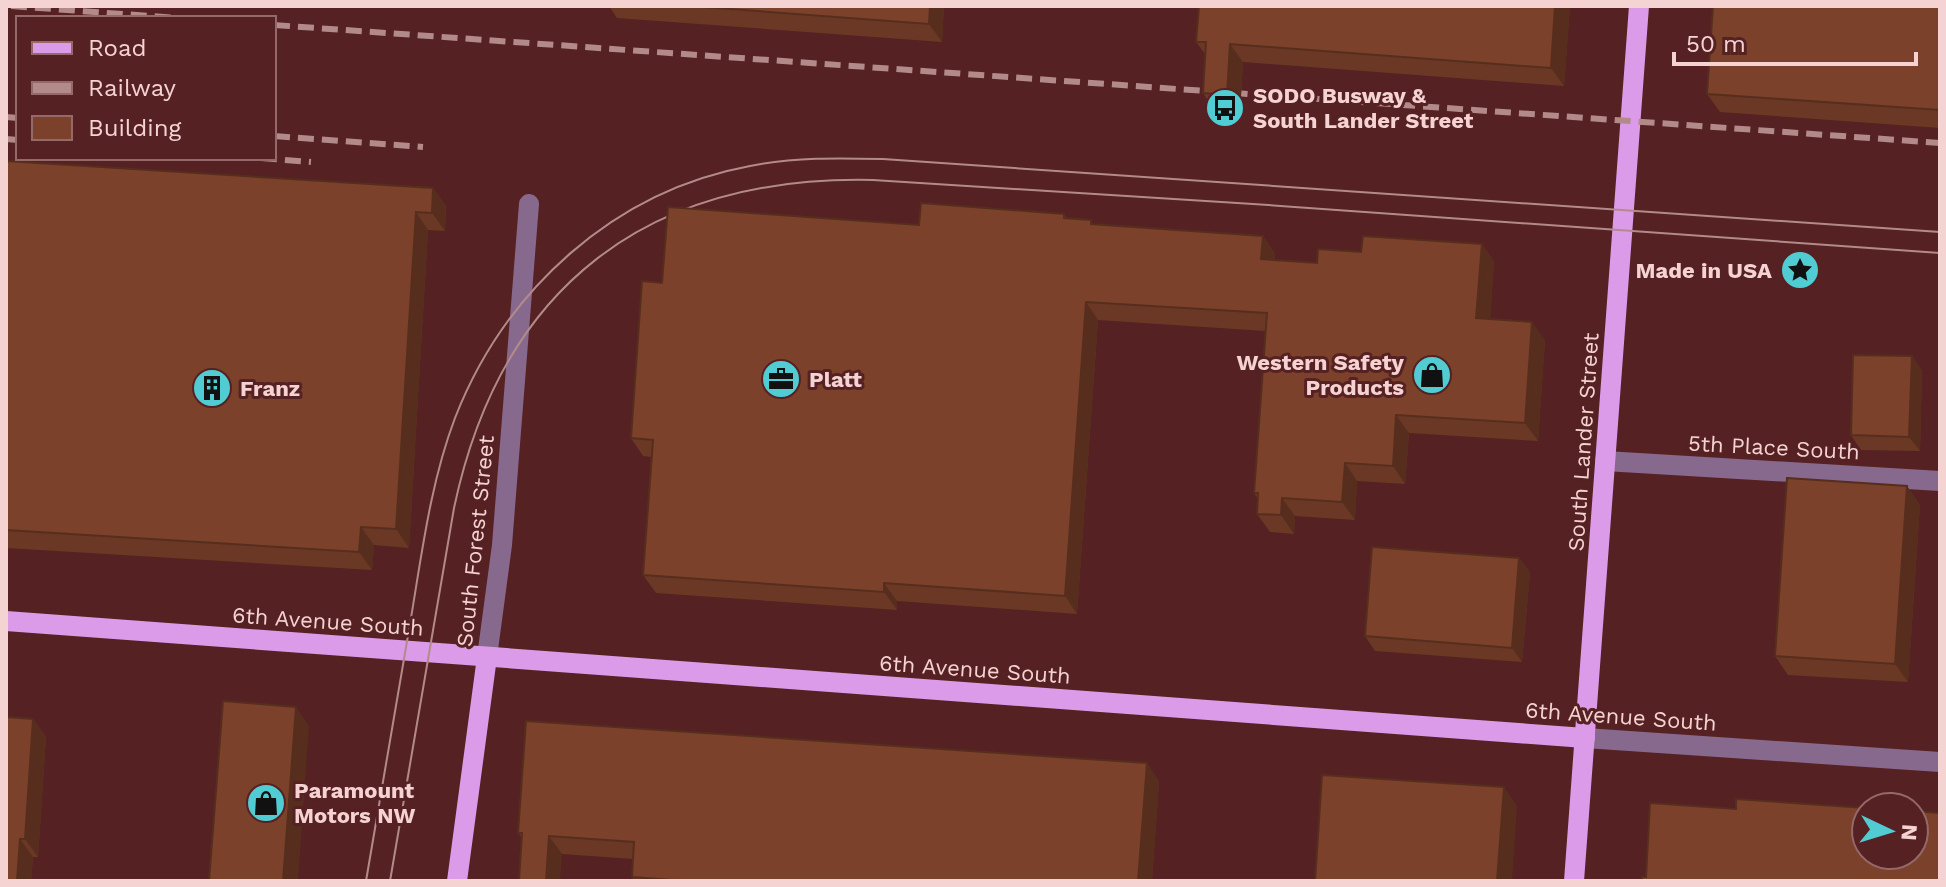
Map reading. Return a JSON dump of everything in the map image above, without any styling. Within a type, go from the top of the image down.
[{"type":"main road","name":"South Lander Street","points":[[1574,881],[1639,6]]},
{"type":"main road","name":"6th Avenue South","points":[[6,621],[1585,738]]},
{"type":"main road","name":"South Forest Street","points":[[457,881],[487,657]]},
{"type":"street","name":"South Forest Street","points":[[487,657],[502,545],[529,204]]},
{"type":"street","name":"5th Place South","points":[[1605,461],[1940,481]]},
{"type":"street","name":"6th Avenue South","points":[[1585,738],[1940,762]]},
{"type":"building","points":[[690,6],[930,6],[929,24]]},
{"type":"building","points":[[1199,6],[1555,6],[1551,68],[1230,44],[1227,95],[1203,93],[1206,42],[1196,42]]},
{"type":"building","points":[[1713,6],[1940,6],[1940,110],[1707,94]]},
{"type":"building","name":"Franz","points":[[6,161],[433,188],[432,213],[416,212],[396,529],[361,527],[359,552],[6,530]]},
{"type":"building","points":[[921,203],[1064,214],[1064,218],[1091,220],[1091,224],[1263,236],[1261,259],[1317,263],[1318,249],[1361,252],[1363,236],[1482,244],[1476,318],[1532,322],[1525,423],[1396,415],[1393,466],[1345,463],[1342,502],[1282,498],[1281,515],[1257,514],[1258,493],[1254,493],[1267,313],[1086,302],[1065,596],[884,583],[884,592],[643,575],[653,440],[631,438],[642,281],[662,283],[668,207],[919,225]]},
{"type":"building","points":[[1853,355],[1912,356],[1909,437],[1851,435]]},
{"type":"building","points":[[1787,478],[1907,486],[1895,664],[1775,656]]},
{"type":"building","points":[[1372,547],[1519,558],[1512,648],[1365,636]]},
{"type":"building","name":"Paramount Motors NW","points":[[223,701],[296,707],[283,881],[209,881]]},
{"type":"building","points":[[6,717],[33,719],[25,839],[20,839],[17,881],[6,881]]},
{"type":"building","points":[[526,721],[1147,763],[1138,881],[686,881],[632,877],[634,842],[549,836],[546,881],[519,881],[522,833],[518,833]]},
{"type":"building","points":[[1322,775],[1504,787],[1497,881],[1315,881]]},
{"type":"building","points":[[1736,799],[1850,807],[1850,871],[1930,871],[1930,812],[1940,813],[1940,881],[1642,881],[1642,877],[1646,877],[1650,803],[1736,809]]},
{"type":"tram line","points":[[366,881],[428,517],[447,442],[476,371],[503,328],[534,289],[570,253],[610,223],[654,198],[700,179],[783,161],[883,159],[1940,232]]},
{"type":"tram line","points":[[390,881],[454,508],[476,430],[508,362],[548,305],[597,259],[654,223],[719,198],[792,184],[873,180],[1940,253]]},
{"type":"railway","points":[[11,6],[150,16]]},
{"type":"railway","points":[[276,25],[1940,143]]},
{"type":"railway","points":[[6,117],[16,118]]},
{"type":"railway","points":[[276,136],[423,147]]},
{"type":"railway","points":[[6,139],[16,140]]},
{"type":"railway","points":[[276,159],[311,162]]},
{"type":"place","name":"SODO Busway & South Lander Street","points":[[1225,108]]},
{"type":"place","name":"Made in USA","points":[[1800,270]]},
{"type":"place","name":"Western Safety Products","points":[[1432,375]]},
{"type":"place","name":"Platt","points":[[781,379]]},
{"type":"place","name":"Franz","points":[[212,388]]},
{"type":"place","name":"Paramount Motors NW","points":[[266,803]]}]
